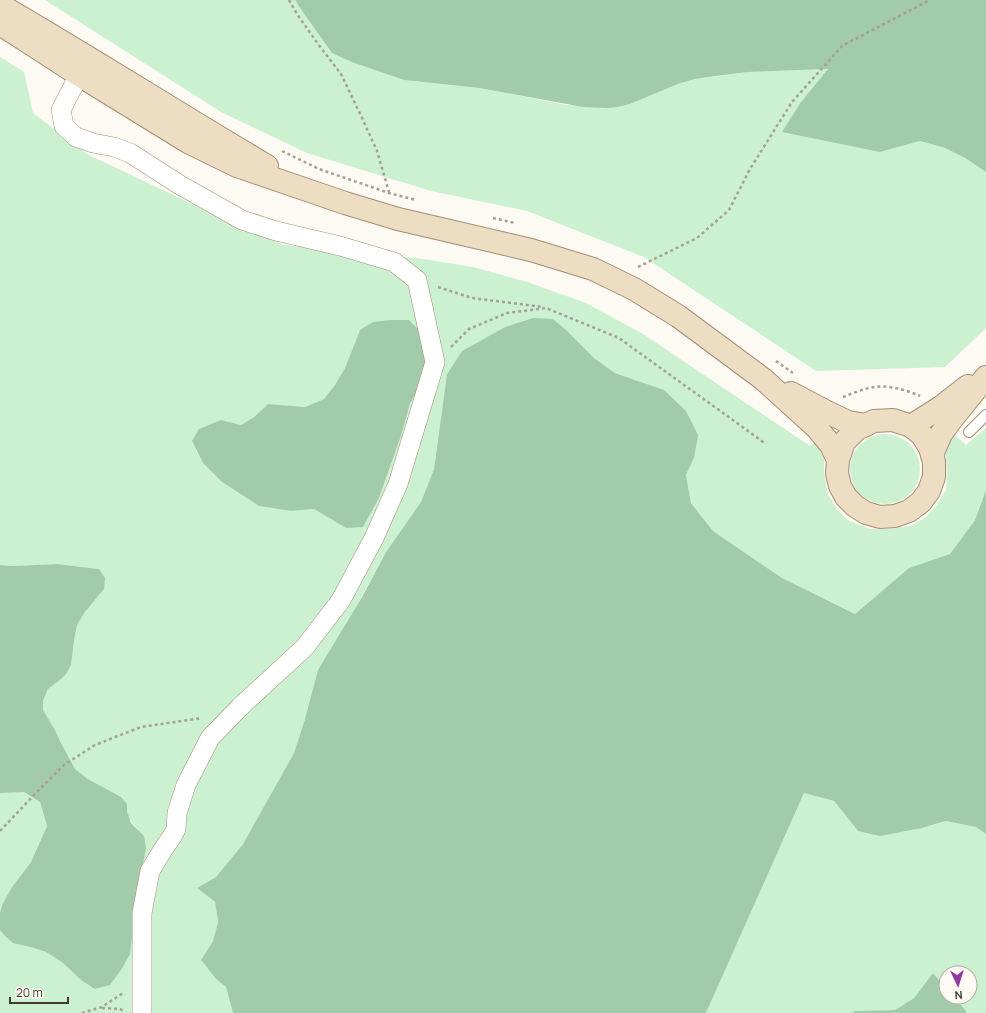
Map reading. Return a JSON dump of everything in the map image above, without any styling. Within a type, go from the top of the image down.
[{"type":"main road","points":[[0,5],[188,142],[237,166],[345,203],[398,219],[530,250],[592,269],[634,290],[678,316],[763,379],[816,427],[831,445],[838,460]]},
{"type":"main road","points":[[0,24],[84,66]]},
{"type":"main road","points":[[910,426],[941,407],[986,371]]},
{"type":"main road","points":[[932,455],[941,434],[986,377]]},
{"type":"main road","points":[[763,379],[848,422],[866,424]]},
{"type":"main road","points":[[893,420],[910,426],[922,435],[930,448],[934,462],[934,477],[929,491],[921,502],[909,511],[895,516],[880,517],[866,513],[855,506],[846,497],[840,486],[837,473],[838,460],[844,442],[857,429],[874,421],[893,420]]},
{"type":"street","points":[[84,66],[61,110],[64,126],[76,137],[93,143],[130,152],[180,185],[242,220],[276,231],[340,246],[394,262],[417,280],[435,362],[398,484],[374,538],[341,600],[305,647],[240,707],[210,738],[186,785],[177,813],[176,829],[150,871],[142,913],[142,1013]]},
{"type":"lane","points":[[969,432],[986,415]]},
{"type":"path","points":[[289,0],[297,14],[341,74],[377,151],[390,193]]},
{"type":"path","points":[[637,268],[697,238],[729,210],[750,169],[792,102],[842,46],[930,0]]},
{"type":"path","points":[[417,280],[472,298],[546,308],[619,338],[766,444]]},
{"type":"path","points":[[435,362],[469,329],[508,314],[546,308]]},
{"type":"path","points":[[840,398],[870,387],[887,386],[905,390],[923,397]]},
{"type":"path","points":[[0,831],[64,765],[95,745],[141,727],[209,717]]},
{"type":"path","points":[[82,1013],[102,1008],[120,1009],[125,1013]]},
{"type":"green space","points":[[45,0],[295,0],[332,53],[404,80],[479,88],[567,105],[618,107],[630,104],[678,84],[695,79],[748,72],[829,69],[801,102],[880,152],[920,141],[945,148],[965,158],[986,172],[986,328],[945,367],[816,371],[644,257],[527,211],[431,191],[307,153],[221,112]]},
{"type":"green space","points":[[295,0],[986,0],[986,172],[965,158],[945,148],[920,141],[880,152],[782,132],[801,102],[828,69],[748,72],[695,79],[678,84],[630,104],[618,107],[583,107],[479,88],[404,80],[352,62],[332,53]]},
{"type":"green space","points":[[0,57],[24,72],[33,113],[87,154],[232,223],[284,245],[423,259],[473,267],[527,282],[586,303],[643,334],[810,446],[815,441],[821,448],[824,456],[824,473],[828,494],[837,509],[849,521],[870,529],[890,529],[911,526],[926,517],[936,506],[946,490],[946,455],[948,445],[954,434],[966,445],[986,428],[986,490],[975,520],[950,555],[909,568],[855,614],[782,578],[713,531],[691,503],[686,475],[694,458],[664,390],[615,373],[533,318],[505,327],[462,351],[447,374],[434,469],[421,502],[386,552],[341,634],[305,719],[294,753],[243,844],[216,877],[197,888],[215,902],[218,922],[213,941],[201,960],[216,979],[226,987],[233,1013],[0,1013],[0,930],[4,935],[46,952],[63,963],[81,980],[138,829],[129,818],[127,804],[75,769],[43,710],[43,701],[48,689],[60,680],[71,665],[77,625],[85,612],[104,589],[99,569],[57,564],[13,566],[0,565]],"holes":[[[360,330],[423,380],[410,404],[401,436],[379,498],[346,528],[314,509],[291,511],[259,506],[222,482],[203,463],[192,442],[200,429],[221,420],[241,425],[254,417],[268,404],[305,407],[324,399],[335,385],[345,368]]]},
{"type":"green space","points":[[533,318],[553,319],[594,358],[615,373],[664,390],[686,411],[698,435],[694,458],[686,475],[691,503],[713,531],[782,578],[855,614],[909,568],[950,554],[975,520],[986,490],[986,834],[976,827],[946,821],[922,828],[880,836],[858,831],[834,801],[804,793],[706,1013],[233,1013],[226,987],[216,979],[201,960],[213,941],[218,922],[215,902],[197,888],[216,877],[243,844],[294,753],[318,670],[362,597],[386,552],[421,502],[434,469],[447,374],[462,351],[505,327]]},
{"type":"green space","points":[[409,320],[419,330],[425,361],[423,380],[410,404],[401,436],[379,498],[363,527],[346,528],[314,509],[291,511],[259,506],[222,482],[203,463],[192,441],[199,429],[221,420],[241,425],[254,417],[268,404],[305,407],[324,399],[335,385],[345,368],[360,330],[373,322]]},
{"type":"green space","points":[[878,434],[892,434],[905,440],[914,449],[918,455],[920,469],[918,483],[910,494],[899,502],[892,504],[878,504],[871,502],[860,494],[852,483],[850,476],[850,462],[852,455],[860,444],[871,436]]},
{"type":"green space","points":[[57,564],[99,569],[105,578],[104,589],[85,612],[77,625],[71,665],[66,674],[48,689],[43,701],[43,710],[75,769],[88,779],[121,797],[127,804],[127,811],[131,823],[144,836],[146,848],[138,890],[130,954],[110,985],[95,989],[81,980],[63,963],[46,952],[13,943],[0,930],[0,913],[2,905],[12,887],[31,862],[47,826],[40,802],[24,792],[0,793],[0,565],[13,566]]},
{"type":"green space","points":[[24,792],[40,802],[47,826],[31,862],[12,887],[0,913],[0,793]]},
{"type":"green space","points":[[804,793],[834,801],[858,831],[922,828],[946,821],[977,827],[986,834],[986,1013],[966,1013],[960,1005],[978,1005],[978,965],[938,965],[938,979],[933,973],[914,998],[895,1010],[855,1011],[852,1013],[706,1013]]},
{"type":"green space","points":[[933,973],[938,979],[938,1005],[961,1005],[966,1013],[852,1013],[855,1011],[895,1010],[914,998]]}]
